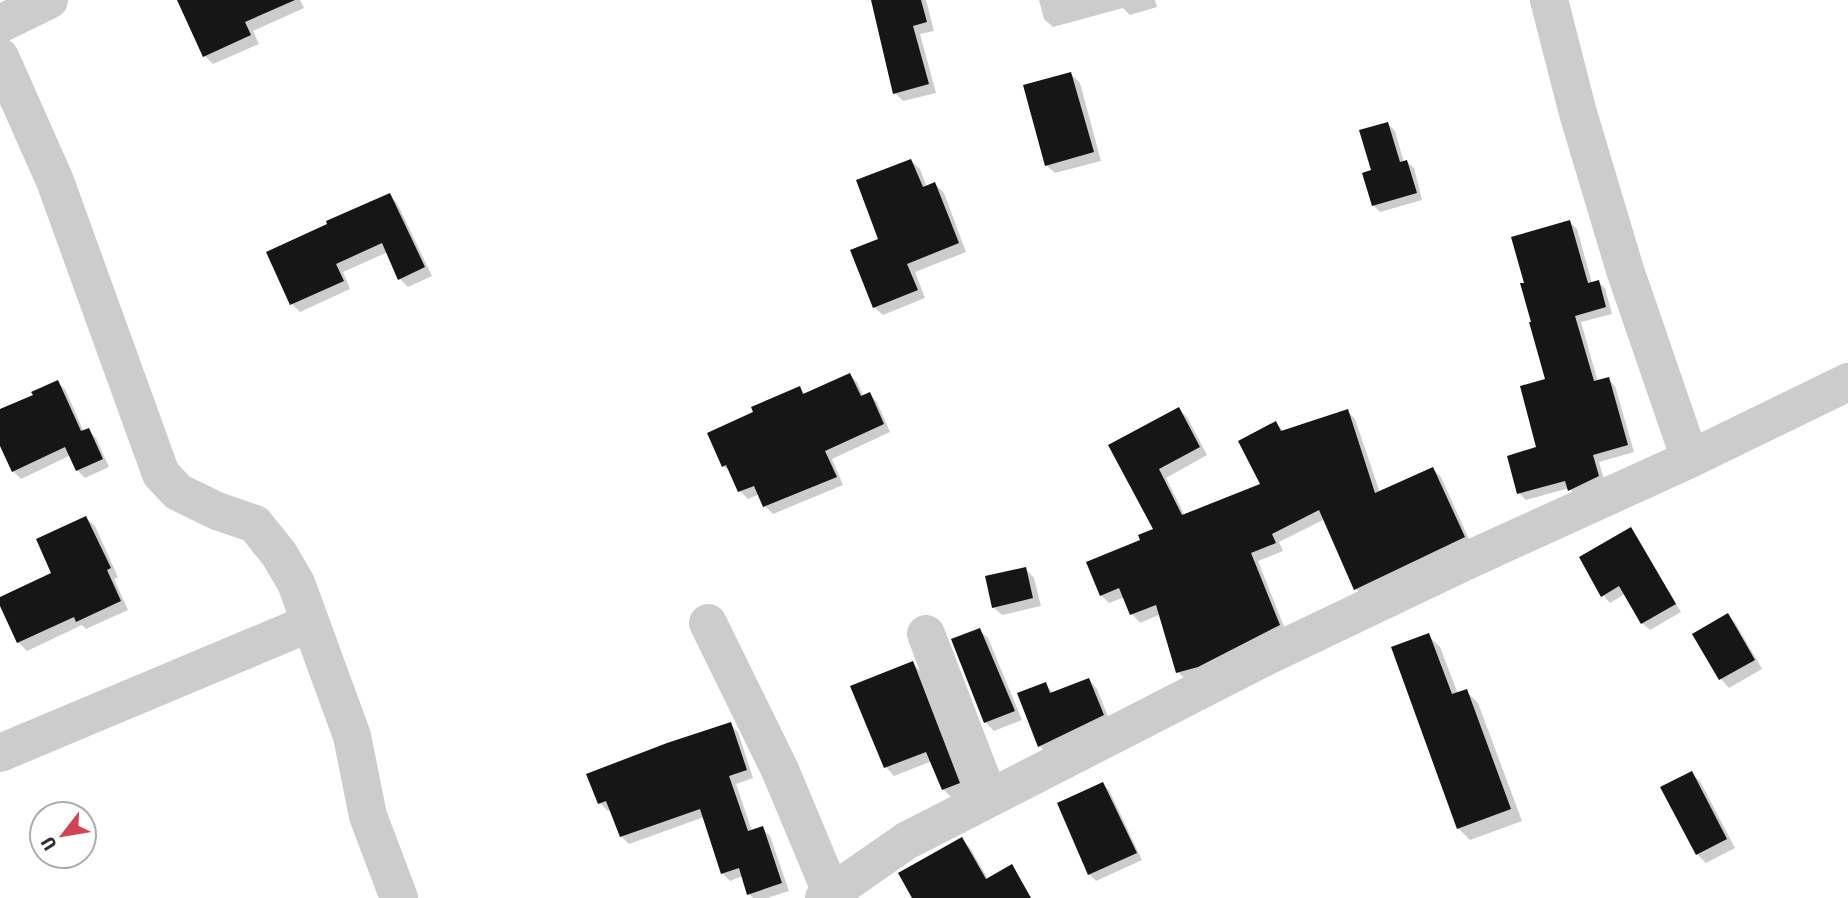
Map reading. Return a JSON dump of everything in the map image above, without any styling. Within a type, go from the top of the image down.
[{"type":"street","points":[[0,24],[49,0]]},
{"type":"street","points":[[1549,0],[1578,113],[1625,270],[1690,459]]},
{"type":"street","points":[[0,57],[55,181],[161,474],[178,492],[217,511],[255,524],[279,554],[296,583],[352,736],[368,816],[399,898]]},
{"type":"street","points":[[709,624],[780,770],[828,895],[906,841],[1269,656],[1848,382]]},
{"type":"street","points":[[0,753],[310,623]]},
{"type":"street","points":[[926,634],[989,798]]},
{"type":"building","points":[[177,0],[295,0],[245,22],[251,35],[203,57]]},
{"type":"building","points":[[871,0],[921,0],[927,22],[913,26],[929,84],[893,94]]},
{"type":"building","points":[[1071,72],[1094,152],[1045,166],[1023,85]]},
{"type":"building","points":[[1388,122],[1400,162],[1407,160],[1417,193],[1372,206],[1362,173],[1371,170],[1359,130]]},
{"type":"building","points":[[911,159],[923,187],[935,182],[959,243],[907,264],[918,290],[873,308],[850,250],[878,239],[856,180]]},
{"type":"building","points":[[390,193],[425,267],[398,280],[382,243],[336,264],[344,281],[290,305],[266,252],[327,224],[326,221]]},
{"type":"building","points":[[1570,220],[1588,283],[1599,280],[1606,307],[1575,316],[1594,381],[1609,377],[1628,445],[1593,455],[1599,476],[1568,491],[1565,481],[1517,494],[1507,456],[1536,447],[1520,386],[1545,379],[1529,322],[1520,283],[1524,283],[1511,237]]},
{"type":"building","points":[[850,373],[861,396],[870,392],[884,424],[825,451],[837,477],[763,507],[754,486],[738,492],[726,465],[722,467],[707,433],[753,412],[751,407],[800,386],[803,394]]},
{"type":"building","points":[[58,380],[81,431],[89,428],[103,459],[76,471],[65,447],[12,472],[0,446],[0,409],[33,395],[31,392]]},
{"type":"building","points":[[1179,407],[1200,447],[1159,469],[1182,515],[1260,484],[1238,441],[1276,421],[1281,431],[1348,409],[1375,493],[1433,467],[1465,537],[1354,590],[1319,510],[1272,534],[1276,543],[1251,553],[1280,625],[1198,667],[1176,673],[1156,605],[1130,615],[1119,588],[1100,596],[1086,562],[1140,540],[1138,535],[1153,529],[1108,445]]},
{"type":"building","points":[[86,516],[111,568],[107,570],[121,601],[76,622],[74,617],[17,643],[0,606],[0,597],[51,573],[36,539]]},
{"type":"building","points":[[1631,527],[1676,604],[1641,624],[1619,586],[1601,597],[1579,557]]},
{"type":"building","points":[[1026,567],[1033,598],[992,608],[985,576]]},
{"type":"building","points":[[1728,613],[1755,660],[1719,680],[1692,634]]},
{"type":"building","points":[[980,628],[1015,711],[984,723],[951,639]]},
{"type":"building","points":[[1429,633],[1452,694],[1467,689],[1511,809],[1457,829],[1391,647]]},
{"type":"building","points":[[913,661],[960,783],[942,790],[926,752],[884,768],[850,686]]},
{"type":"building","points":[[1089,678],[1104,715],[1038,747],[1017,693],[1046,682],[1050,693]]},
{"type":"building","points":[[731,722],[747,770],[729,776],[748,831],[763,826],[782,883],[747,895],[739,868],[721,874],[700,809],[620,837],[606,801],[598,804],[586,774]]},
{"type":"building","points":[[1692,771],[1727,839],[1696,855],[1660,787]]},
{"type":"building","points":[[1103,782],[1137,853],[1088,875],[1057,803]]},
{"type":"building","points":[[962,837],[986,879],[1012,864],[1031,898],[912,898],[898,873]]}]
